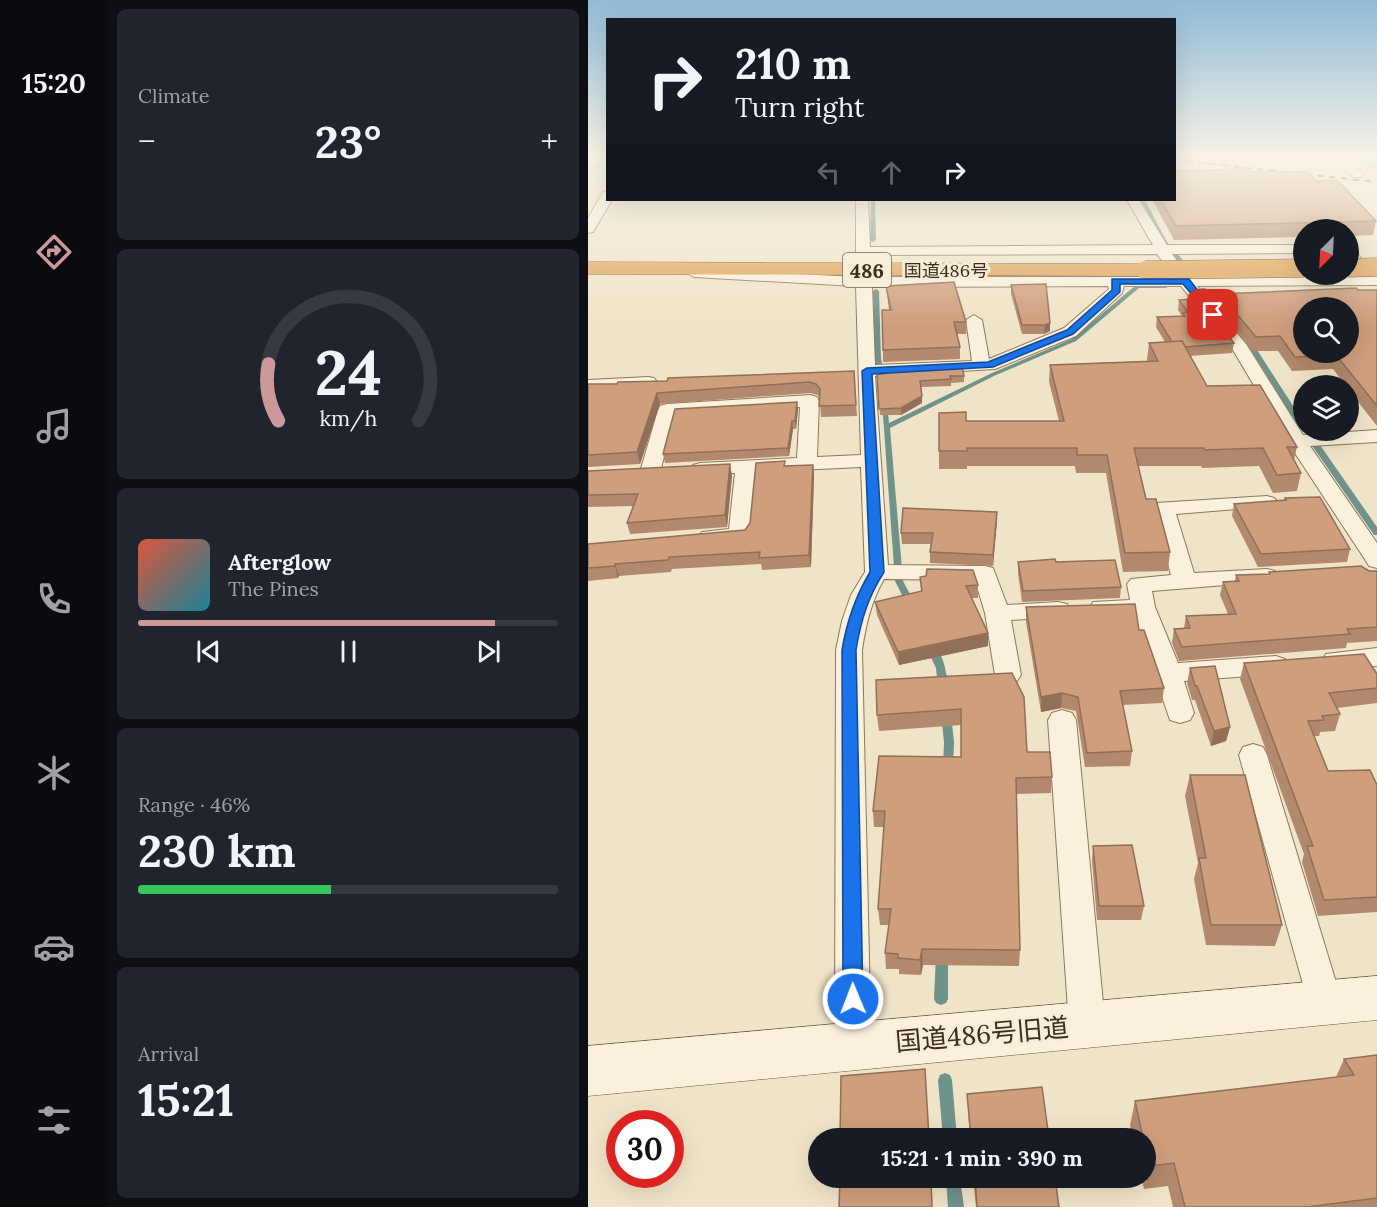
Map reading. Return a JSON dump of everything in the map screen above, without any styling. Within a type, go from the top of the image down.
[{"type":"highway","name":"国道486号","points":[[588,267],[646,269],[863,261],[1146,270],[1293,268]]},
{"type":"highway","points":[[1359,267],[1377,267]]},
{"type":"street","points":[[588,229],[597,213]]},
{"type":"street","points":[[862,213],[863,261],[873,371],[871,460],[891,572]]},
{"type":"street","points":[[1137,213],[1145,234],[1169,250],[1186,281],[1240,348],[1293,421]]},
{"type":"street","points":[[863,261],[1105,236]]},
{"type":"street","points":[[863,261],[1169,250],[1293,249]]},
{"type":"street","points":[[863,261],[1115,281],[1293,281]]},
{"type":"street","points":[[1359,264],[1375,281],[1359,281]]},
{"type":"street","points":[[843,374],[989,365],[1070,332],[1117,290],[1115,281]]},
{"type":"street","points":[[974,320],[981,366]]},
{"type":"street","points":[[588,385],[669,381]]},
{"type":"street","points":[[650,472],[667,410],[810,402],[807,463]]},
{"type":"street","points":[[1359,437],[1377,436]]},
{"type":"street","points":[[1308,441],[1337,498],[1377,561]]},
{"type":"street","points":[[630,473],[871,460]]},
{"type":"street","points":[[693,539],[739,535],[746,467]]},
{"type":"street","points":[[1314,499],[1337,498]]},
{"type":"street","points":[[1184,580],[1164,508],[1291,500]]},
{"type":"street","points":[[853,1046],[849,650],[854,621],[863,595],[891,572],[985,573],[997,613],[1008,675]]},
{"type":"street","points":[[1180,713],[1169,673],[1143,607],[1139,584],[1286,574]]},
{"type":"street","points":[[997,613],[1143,607]]},
{"type":"street","points":[[1169,673],[1377,657]]},
{"type":"street","points":[[1062,720],[1087,1024]]},
{"type":"street","points":[[1253,755],[1325,1002]]},
{"type":"street","name":"国道486号旧道","points":[[588,1071],[1377,998]]},
{"type":"building","points":[[1169,213],[1369,213],[1376,221],[1293,219],[1293,223],[1176,226]]},
{"type":"building","points":[[954,282],[966,322],[954,322],[960,347],[883,350],[882,310],[891,310],[886,286]]},
{"type":"building","points":[[1046,284],[1050,323],[1022,325],[1011,285]]},
{"type":"building","points":[[1356,288],[1358,290],[1377,290],[1377,406],[1359,384],[1359,375],[1352,375],[1342,363],[1359,363],[1359,297],[1293,297],[1293,354],[1280,336],[1256,337],[1220,294]]},
{"type":"building","points":[[1198,299],[1234,343],[1185,347],[1182,341],[1172,342],[1157,317],[1185,316],[1183,313],[1188,312],[1179,300]]},
{"type":"building","points":[[1182,341],[1207,386],[1260,385],[1297,447],[1287,447],[1301,473],[1277,475],[1263,448],[1205,450],[1204,448],[1134,448],[1146,499],[1156,499],[1170,552],[1125,553],[1107,455],[1077,455],[1077,448],[967,448],[967,451],[939,451],[939,413],[966,412],[966,421],[1064,421],[1050,365],[1158,361],[1149,343]]},
{"type":"building","points":[[962,367],[964,376],[920,381],[922,396],[901,408],[879,409],[877,374],[883,374],[883,371]]},
{"type":"building","points":[[854,371],[856,405],[819,406],[820,389],[816,384],[809,382],[657,393],[637,452],[588,455],[588,384],[667,381],[668,378]]},
{"type":"building","points":[[797,402],[788,448],[663,454],[675,409]]},
{"type":"building","points":[[785,461],[784,466],[813,465],[809,555],[759,558],[760,552],[669,557],[668,560],[588,568],[588,544],[745,530],[750,523],[756,463]]},
{"type":"building","points":[[730,464],[725,515],[627,523],[638,494],[588,495],[588,471]]},
{"type":"building","points":[[1320,497],[1350,549],[1261,554],[1234,504],[1286,500],[1285,498]]},
{"type":"building","points":[[903,508],[997,512],[993,555],[930,552],[933,533],[901,533]]},
{"type":"building","points":[[1055,559],[1056,562],[1115,560],[1121,587],[1023,591],[1018,562]]},
{"type":"building","points":[[1361,566],[1369,571],[1377,571],[1377,627],[1347,629],[1350,634],[1182,647],[1174,629],[1190,628],[1186,616],[1236,614],[1223,582],[1239,581],[1236,575]]},
{"type":"building","points":[[927,569],[973,570],[978,585],[966,586],[988,633],[898,652],[875,602],[922,591],[920,577],[926,576]]},
{"type":"building","points":[[1135,604],[1139,630],[1144,630],[1164,688],[1120,691],[1132,751],[1087,753],[1078,697],[1062,693],[1041,697],[1026,607]]},
{"type":"building","points":[[1364,654],[1377,674],[1377,688],[1329,693],[1340,714],[1322,716],[1324,720],[1308,721],[1328,771],[1370,770],[1377,785],[1377,897],[1324,900],[1307,846],[1313,846],[1244,663]]},
{"type":"building","points":[[1215,666],[1230,727],[1214,731],[1190,668]]},
{"type":"building","points":[[1012,673],[1024,697],[1027,752],[1050,752],[1052,777],[1016,778],[1020,950],[922,949],[920,960],[898,958],[898,954],[885,953],[891,909],[878,909],[885,811],[873,811],[879,756],[961,757],[961,709],[877,715],[876,680]]},
{"type":"building","points":[[1190,775],[1245,775],[1282,925],[1211,925],[1199,858],[1206,858]]},
{"type":"building","points":[[1132,845],[1144,906],[1099,906],[1093,846]]},
{"type":"building","points":[[1377,1055],[1377,1198],[1307,1207],[1185,1207],[1174,1163],[1156,1165],[1156,1128],[1141,1128],[1135,1101],[1354,1075],[1344,1059]]},
{"type":"building","points":[[925,1069],[928,1128],[840,1128],[841,1076]]},
{"type":"building","points":[[1042,1087],[1048,1128],[970,1128],[967,1094]]},
{"type":"building","points":[[840,1188],[931,1188],[932,1207],[839,1207]]},
{"type":"building","points":[[976,1188],[1056,1188],[1059,1207],[977,1207]]},
{"type":"waterway","points":[[873,213],[873,240]]},
{"type":"waterway","points":[[1150,213],[1165,243],[1188,269]]},
{"type":"waterway","points":[[887,427],[994,374],[1074,340],[1138,286],[1166,286]]},
{"type":"waterway","points":[[1203,289],[1226,316]]},
{"type":"waterway","points":[[876,291],[878,358],[881,375]]},
{"type":"waterway","points":[[1249,342],[1293,412]]},
{"type":"waterway","points":[[884,403],[899,581],[911,605]]},
{"type":"waterway","points":[[1313,441],[1377,533]]},
{"type":"waterway","points":[[931,647],[941,668],[943,688]]},
{"type":"waterway","points":[[946,714],[949,742],[948,769]]},
{"type":"waterway","points":[[941,999],[942,954]]},
{"type":"waterway","points":[[945,1080],[949,1128]]},
{"type":"waterway","points":[[954,1188],[956,1207]]},
{"type":"route","points":[[853,999],[849,650],[854,621],[863,595],[877,572],[867,371],[989,365],[1070,332],[1117,290],[1115,281],[1186,281],[1213,315]]}]
